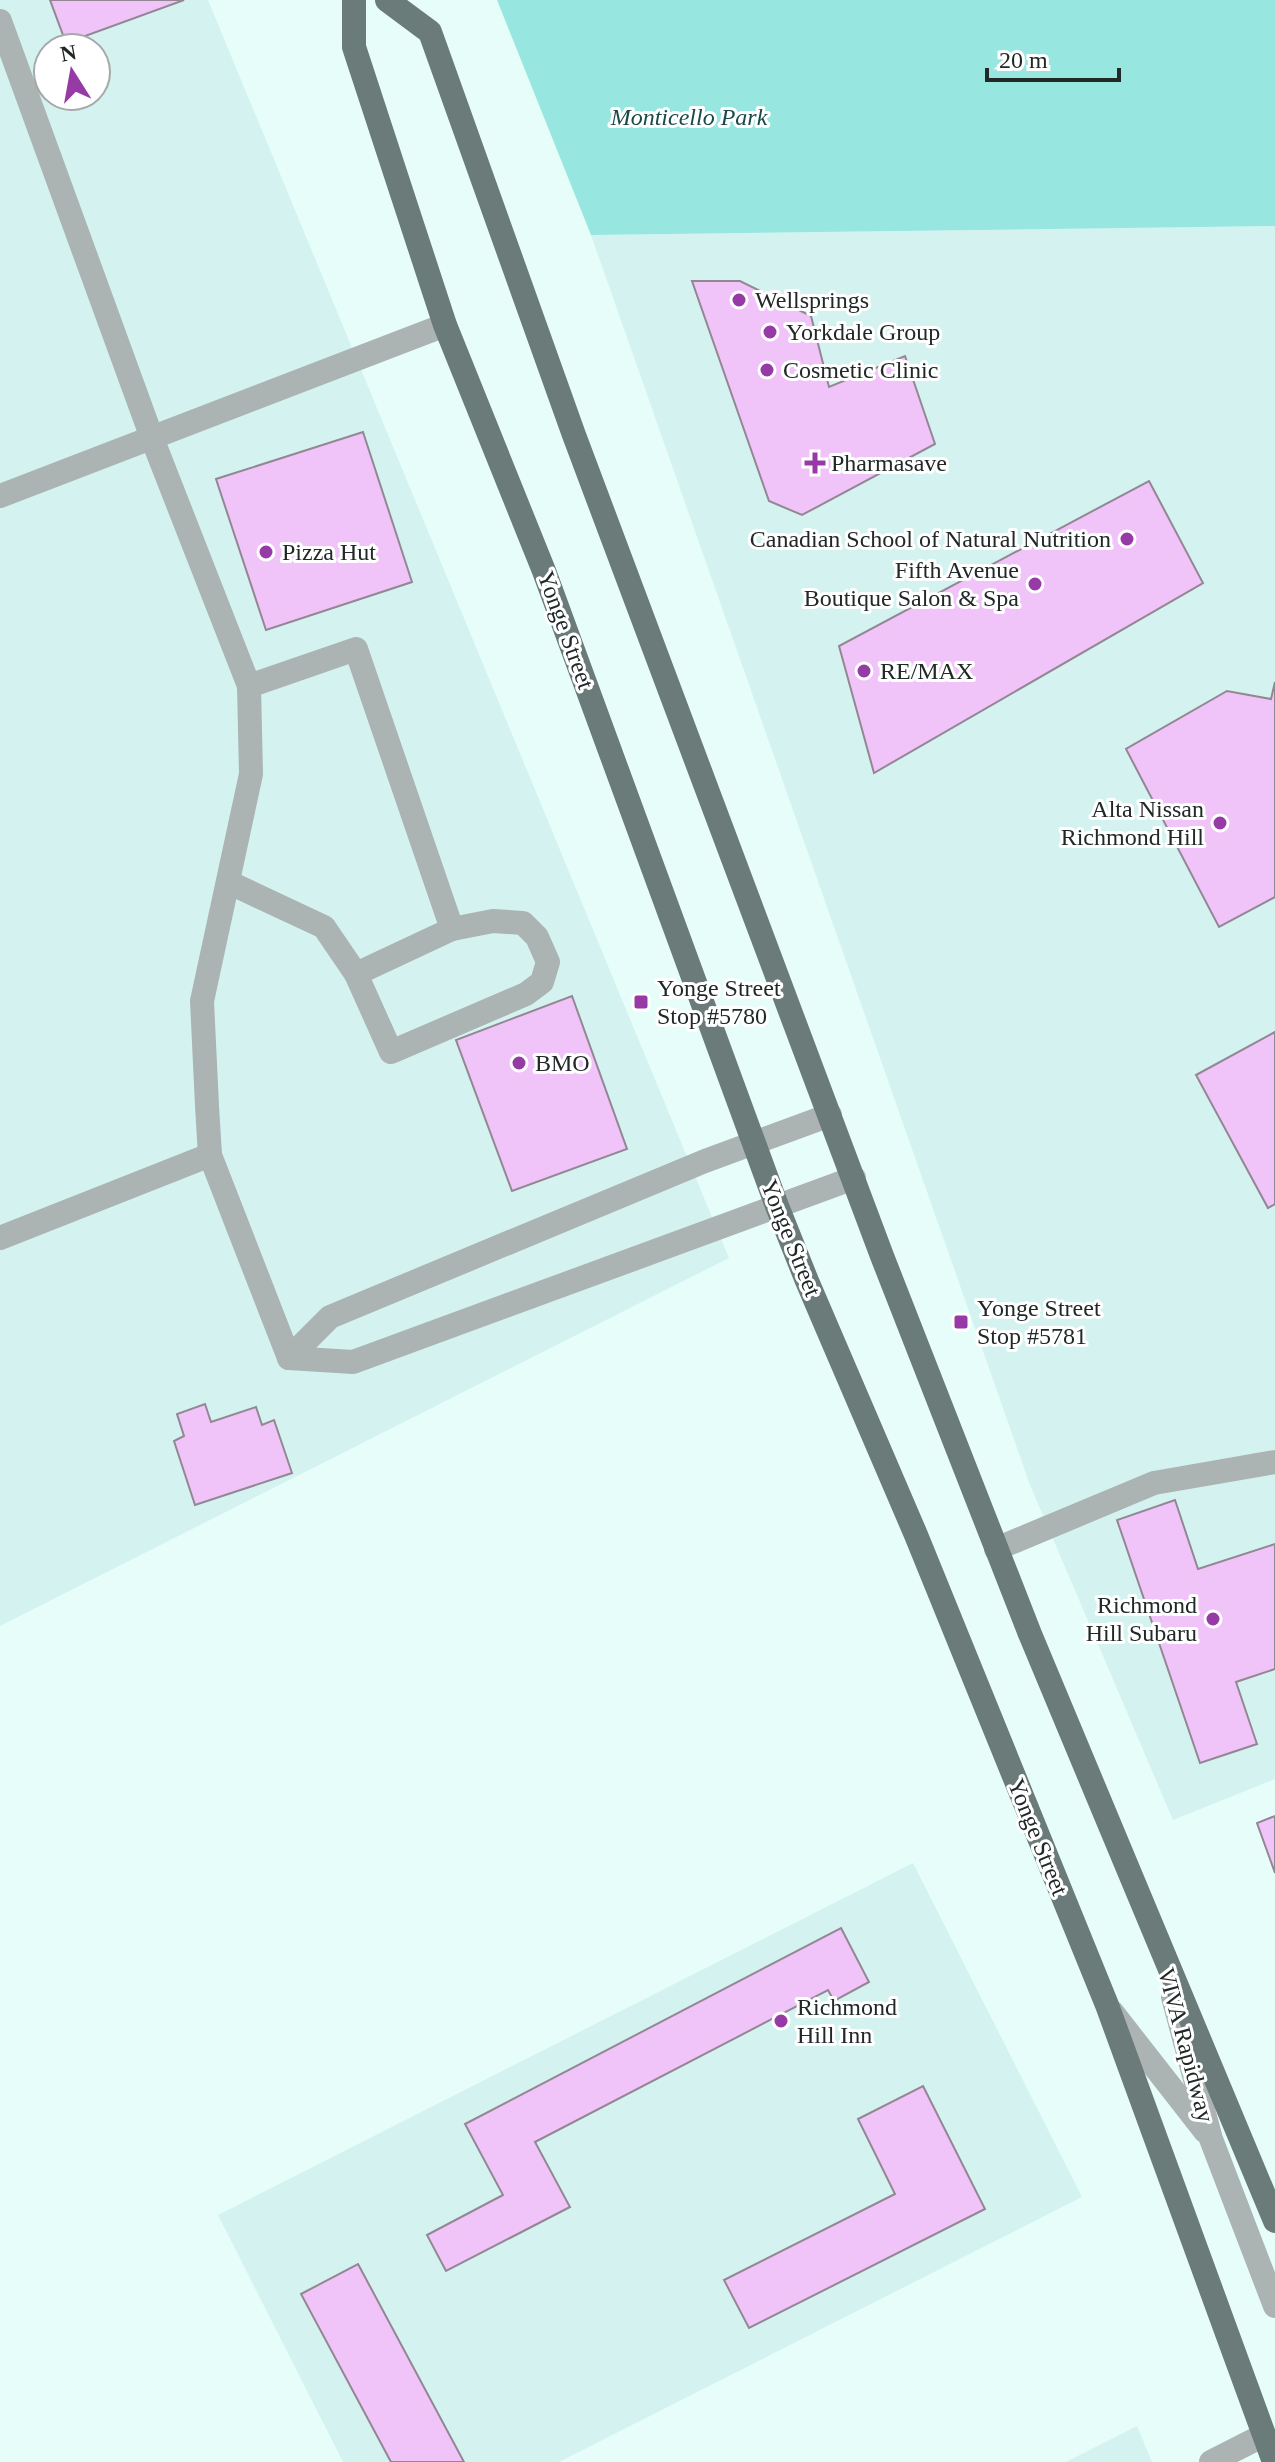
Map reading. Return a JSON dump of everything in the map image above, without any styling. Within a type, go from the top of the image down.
[{"type":"main road","name":"Yonge Street","points":[[354,0],[354,47],[445,325],[544,571],[777,1206],[916,1535],[1107,2005],[1274,2462]]},
{"type":"main road","points":[[387,0],[430,32],[574,435],[996,1549],[1275,2221]]},
{"type":"lane","points":[[0,21],[152,438],[249,686],[251,774],[202,1001],[210,1155],[289,1358]]},
{"type":"lane","points":[[0,496],[445,325]]},
{"type":"lane","points":[[249,686],[356,649],[452,929]]},
{"type":"lane","points":[[228,882],[324,927],[356,974],[391,1052],[526,994],[542,982],[548,962],[537,937],[523,923],[493,921],[452,929],[356,974]]},
{"type":"lane","points":[[289,1358],[330,1317],[705,1161],[830,1115]]},
{"type":"lane","points":[[0,1238],[210,1155]]},
{"type":"lane","points":[[289,1358],[353,1362],[854,1178]]},
{"type":"lane","points":[[996,1549],[1154,1483],[1275,1462]]},
{"type":"lane","name":"VIVA Rapidway","points":[[1161,1950],[1211,2139],[1275,2306]]},
{"type":"lane","name":"VIVA Rapidway","points":[[1107,2005],[1211,2139]]},
{"type":"lane","points":[[1211,2462],[1264,2435]]},
{"type":"shaded area","points":[[0,0],[208,0],[729,1258],[0,1626]]},
{"type":"shaded area","points":[[1275,226],[1275,1779],[1173,1820],[1030,1485],[591,235]]},
{"type":"shaded area","points":[[913,1863],[1082,2197],[559,2462],[343,2462],[218,2215]]},
{"type":"shaded area","points":[[1137,2426],[1152,2462],[1066,2462]]},
{"type":"green space","name":"Monticello Park","points":[[497,0],[1275,0],[1275,226],[591,235]]},
{"type":"building","points":[[50,0],[184,0],[96,32],[62,32]]},
{"type":"building","points":[[692,281],[740,281],[811,316],[829,387],[905,356],[935,444],[802,515],[769,501]]},
{"type":"building","points":[[363,432],[412,582],[266,630],[216,479]]},
{"type":"building","points":[[1149,481],[1203,583],[874,773],[839,646]]},
{"type":"building","name":"Alta Nissan Richmond Hill","points":[[1275,682],[1275,897],[1219,927],[1126,749],[1227,691],[1271,699]]},
{"type":"building","points":[[572,996],[627,1149],[512,1191],[456,1040]]},
{"type":"building","points":[[1275,1032],[1275,1204],[1268,1208],[1196,1075]]},
{"type":"building","points":[[205,1404],[211,1422],[256,1407],[262,1425],[274,1420],[292,1473],[195,1505],[174,1441],[184,1436],[177,1414]]},
{"type":"building","name":"Richmond Hill Subaru","points":[[1175,1500],[1198,1569],[1275,1544],[1275,1669],[1236,1682],[1257,1744],[1200,1763],[1117,1520]]},
{"type":"building","points":[[1275,1816],[1275,1873],[1257,1823]]},
{"type":"building","points":[[841,1928],[869,1982],[834,2001],[828,1990],[535,2142],[570,2207],[446,2271],[427,2235],[503,2195],[465,2124]]},
{"type":"building","points":[[923,2086],[985,2209],[749,2328],[724,2280],[895,2194],[858,2119]]},
{"type":"building","points":[[358,2264],[464,2462],[391,2462],[301,2294]]},
{"type":"place","name":"Wellsprings","points":[[739,300]]},
{"type":"place","name":"Yorkdale Group","points":[[770,332]]},
{"type":"place","name":"Cosmetic Clinic","points":[[767,370]]},
{"type":"place","name":"Pharmasave","points":[[815,463]]},
{"type":"place","name":"Canadian School of Natural Nutrition","points":[[1127,539]]},
{"type":"place","name":"Pizza Hut","points":[[266,552]]},
{"type":"place","name":"Fifth Avenue Boutique Salon & Spa","points":[[1035,584]]},
{"type":"place","name":"RE/MAX","points":[[864,671]]},
{"type":"place","name":"Alta Nissan Richmond Hill","points":[[1220,823]]},
{"type":"place","name":"Yonge Street Stop #5780","points":[[641,1002]]},
{"type":"place","name":"BMO","points":[[519,1063]]},
{"type":"place","name":"Yonge Street Stop #5781","points":[[961,1322]]},
{"type":"place","name":"Richmond Hill Subaru","points":[[1213,1619]]},
{"type":"place","name":"Richmond Hill Inn","points":[[781,2021]]}]
